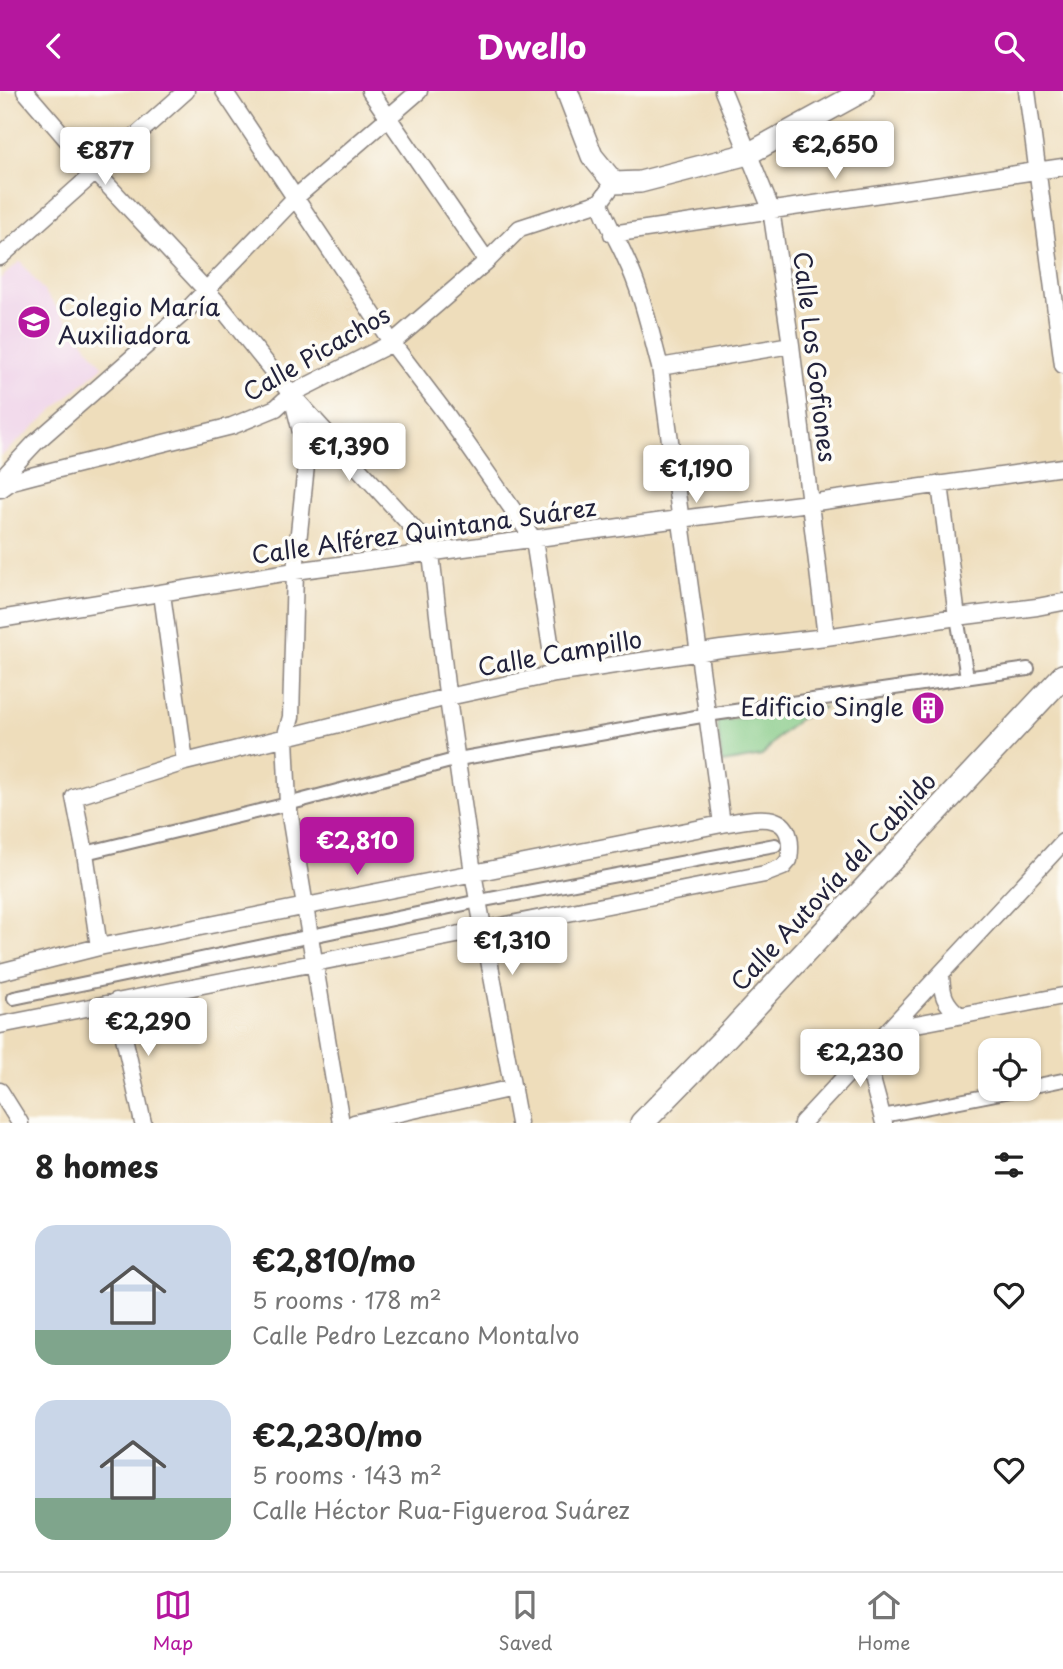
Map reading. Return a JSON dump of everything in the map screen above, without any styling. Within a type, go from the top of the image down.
[{"type":"main road","name":"Calle Autovía del Cabildo","points":[[642,1123],[728,1035],[1063,676]]},
{"type":"street","points":[[25,91],[206,291],[292,394],[425,541],[431,554],[473,873],[519,1123]]},
{"type":"street","points":[[0,257],[187,91]]},
{"type":"street","points":[[224,91],[393,343],[534,540],[555,674]]},
{"type":"street","points":[[370,91],[487,261]]},
{"type":"street","points":[[1,491],[5,475],[23,456],[206,291],[295,198],[419,91]]},
{"type":"street","points":[[568,91],[592,156],[614,183]]},
{"type":"street","name":"Calle Los Gofiones","points":[[723,91],[771,209],[791,345],[826,637]]},
{"type":"street","points":[[614,183],[640,182],[748,154],[832,99],[863,91]]},
{"type":"street","points":[[1027,91],[1035,171],[1059,305],[1063,365]]},
{"type":"street","points":[[612,234],[1063,167]]},
{"type":"street","points":[[614,183],[600,202],[605,221],[625,256],[641,296],[660,367],[722,824]]},
{"type":"street","name":"Calle Picachos","points":[[1,491],[12,481],[232,426],[276,408],[292,394],[393,343],[487,261],[520,227],[600,202]]},
{"type":"street","points":[[660,367],[791,345]]},
{"type":"street","points":[[292,394],[307,456],[295,571],[291,717],[285,738],[288,804],[341,1123]]},
{"type":"street","points":[[23,456],[34,475]]},
{"type":"street","name":"Calle Alférez Quintana Suárez","points":[[0,619],[295,571],[1063,467]]},
{"type":"street","points":[[940,484],[967,677]]},
{"type":"street","points":[[162,594],[185,762]]},
{"type":"street","name":"Calle Campillo","points":[[85,853],[74,797],[185,762],[555,674],[1063,602]]},
{"type":"street","points":[[99,947],[85,853],[458,759],[707,715],[1028,669]]},
{"type":"street","points":[[0,972],[99,947],[722,824],[763,818],[784,824],[790,837],[789,860],[783,867],[765,874],[3,1022]]},
{"type":"street","points":[[803,1123],[1063,842]]},
{"type":"street","points":[[14,998],[479,901],[775,845]]},
{"type":"street","points":[[941,975],[942,995],[948,1006],[959,1015]]},
{"type":"street","points":[[890,1029],[1063,996]]},
{"type":"street","points":[[116,1001],[143,1123]]},
{"type":"street","points":[[858,1064],[872,1079],[883,1119],[978,1098]]},
{"type":"street","points":[[1041,1085],[1063,1080]]},
{"type":"street","points":[[354,1123],[513,1088]]},
{"type":"street","points":[[0,1091],[20,1123]]},
{"type":"shaded area","name":"Colegio María Auxiliadora","points":[[20,261],[103,366],[0,457],[0,279]]},
{"type":"green space","points":[[825,707],[799,719],[778,737],[762,756],[722,763],[717,721]]},
{"type":"place","name":"Colegio María Auxiliadora","points":[[34,322]]},
{"type":"place","name":"Edificio Single","points":[[928,708]]}]
